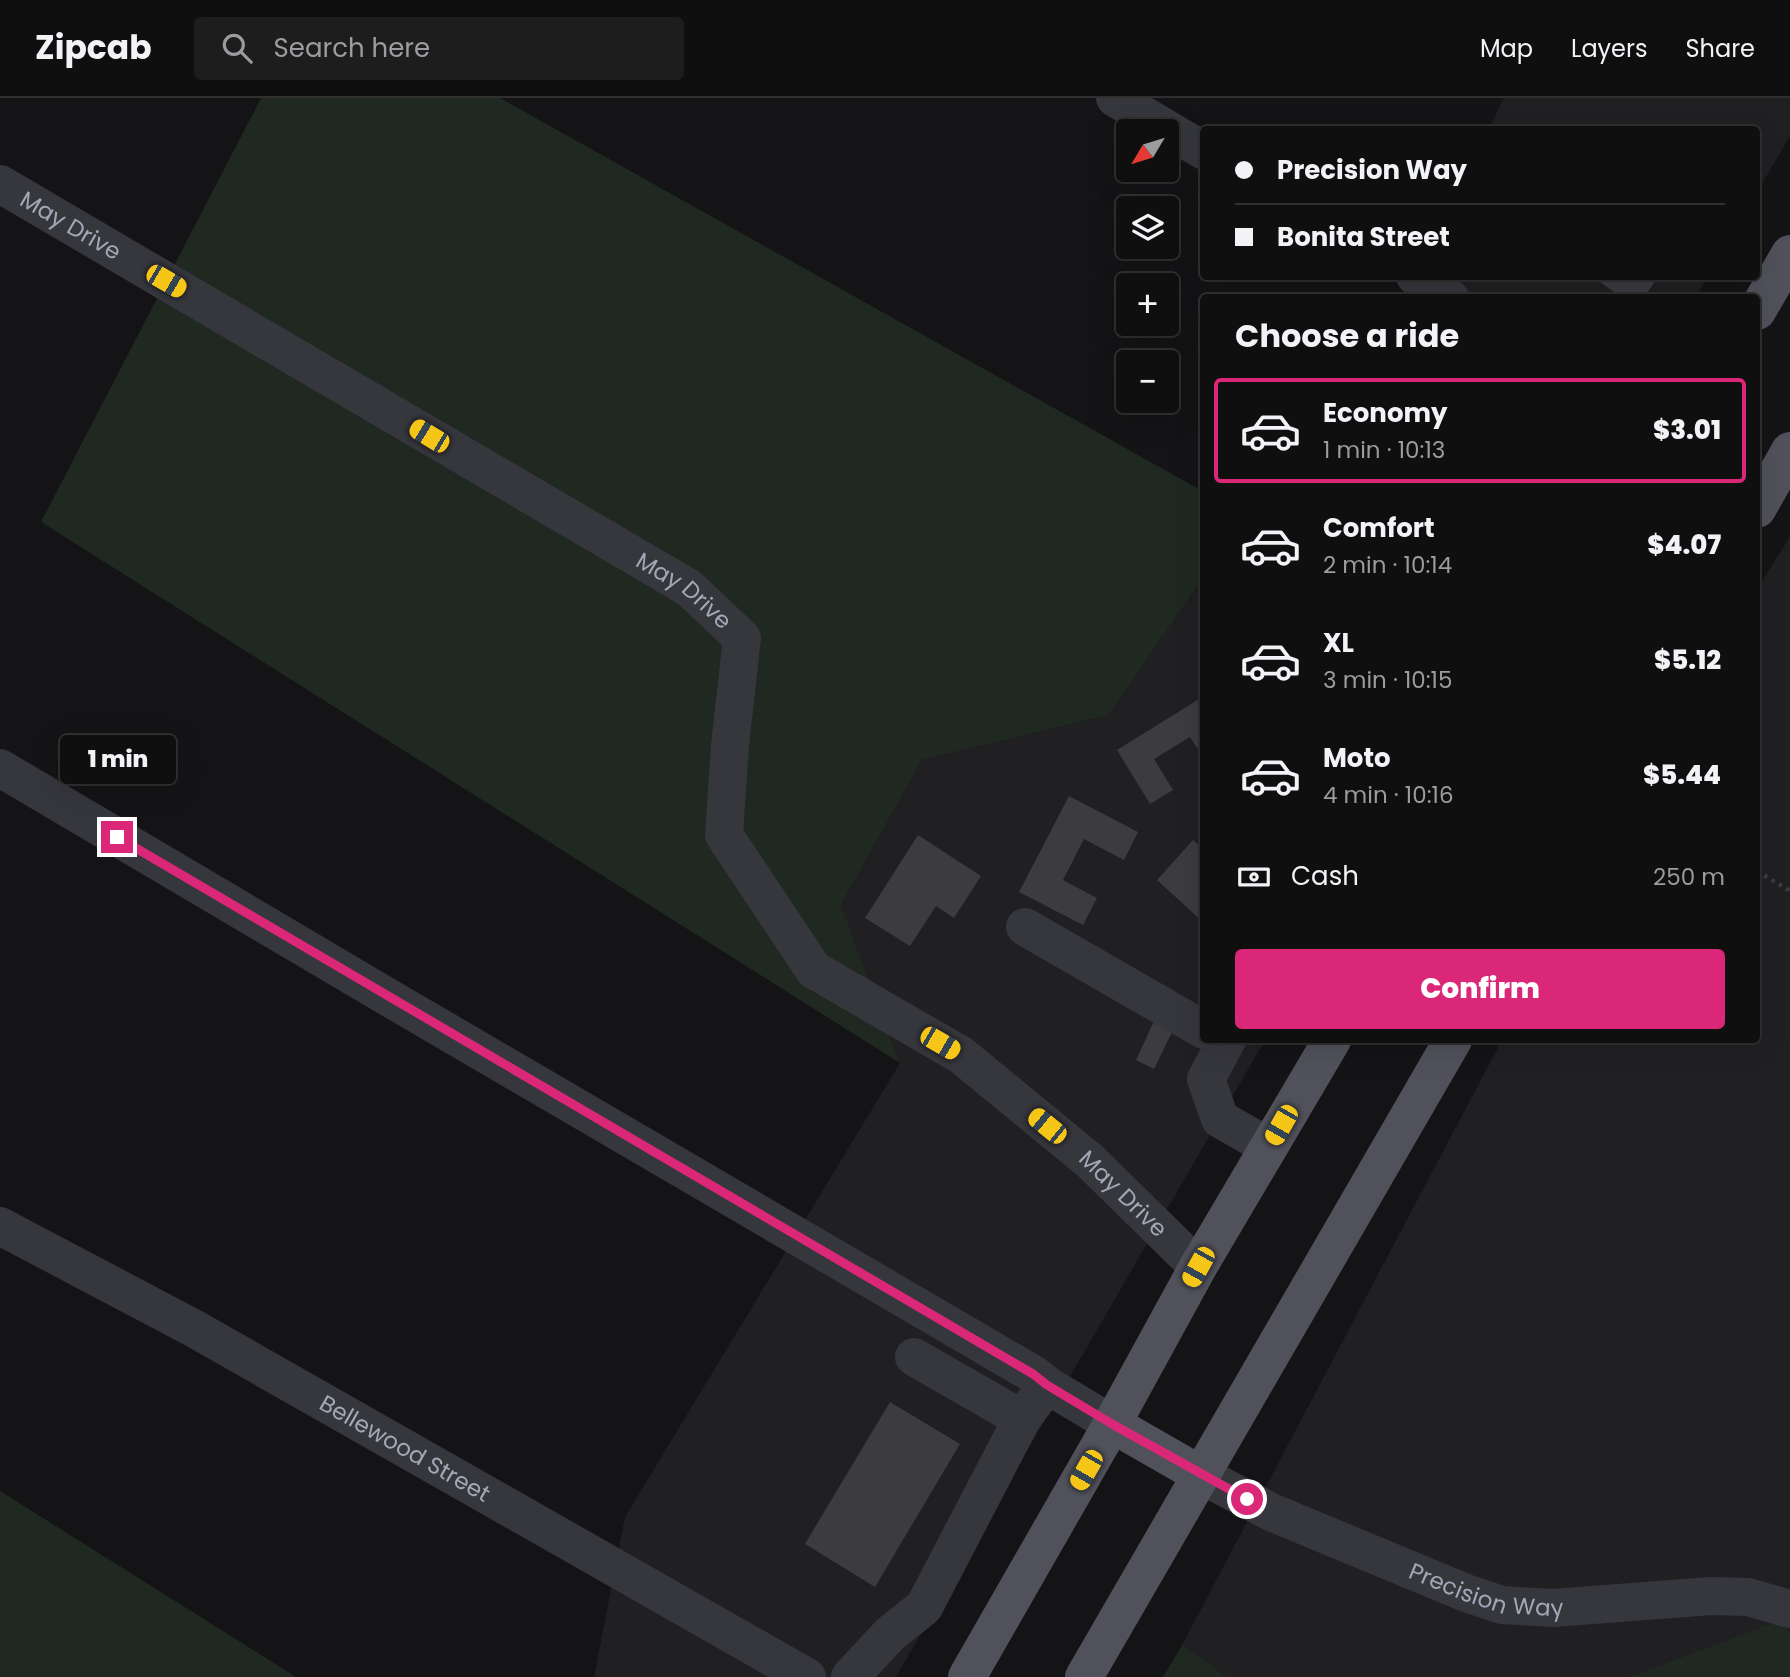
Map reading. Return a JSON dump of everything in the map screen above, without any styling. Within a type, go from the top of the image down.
[{"type":"main road","points":[[1760,306],[1790,254]]},
{"type":"main road","points":[[1760,504],[1790,451]]},
{"type":"main road","points":[[967,1677],[1112,1424],[1198,1267],[1330,1043]]},
{"type":"main road","points":[[1084,1677],[1451,1043]]},
{"type":"main road","points":[[1112,1424],[1201,1475]]},
{"type":"street","points":[[1115,98],[1200,149]]},
{"type":"street","name":"May Drive","points":[[0,184],[689,588],[742,638],[730,745],[724,835],[814,970],[961,1055],[1090,1161],[1198,1267]]},
{"type":"street","points":[[1421,280],[1444,294]]},
{"type":"street","points":[[0,768],[1033,1374],[1112,1424]]},
{"type":"street","points":[[1026,927],[1200,1027]]},
{"type":"street","points":[[1217,1043],[1206,1079],[1220,1119],[1269,1147]]},
{"type":"street","name":"Bellewood Street","points":[[0,1226],[195,1329],[807,1677]]},
{"type":"street","points":[[914,1357],[1022,1419]]},
{"type":"street","points":[[850,1677],[890,1634],[924,1607],[1022,1419],[1047,1385]]},
{"type":"street","name":"Precision Way","points":[[1201,1475],[1271,1512],[1466,1593],[1502,1605],[1553,1608],[1723,1596],[1748,1597],[1790,1609]]},
{"type":"path","points":[[1760,874],[1790,891]]},
{"type":"shaded area","points":[[261,98],[500,98],[1200,490],[1200,582],[1109,715],[922,760],[841,905],[900,1063],[41,522]]},
{"type":"shaded area","points":[[1504,98],[1790,98],[1790,136],[1760,187],[1760,126],[1490,126]]},
{"type":"shaded area","points":[[1412,280],[1706,280],[1697,294],[1401,294]]},
{"type":"shaded area","points":[[1790,536],[1790,1632],[1781,1621],[1629,1677],[1228,1677],[1182,1645],[1500,1043],[1760,1043],[1760,585]]},
{"type":"shaded area","points":[[1200,582],[1200,1043],[1263,1043],[896,1677],[594,1677],[625,1517],[900,1063],[841,905],[922,760],[1109,715]]},
{"type":"shaded area","points":[[0,1491],[296,1677],[0,1677]]},
{"type":"shaded area","points":[[1781,1620],[1790,1632],[1790,1677],[1629,1677]]},
{"type":"shaded area","points":[[1182,1645],[1228,1677],[1163,1677]]},
{"type":"building","points":[[1597,280],[1655,280],[1647,294],[1617,294]]},
{"type":"building","points":[[1200,698],[1200,753],[1190,737],[1154,759],[1173,790],[1150,804],[1117,750]]},
{"type":"building","points":[[1069,796],[1138,832],[1124,860],[1084,839],[1063,880],[1097,898],[1083,925],[1019,892]]},
{"type":"building","points":[[918,835],[981,876],[954,918],[936,906],[910,946],[865,918]]},
{"type":"building","points":[[1193,840],[1200,846],[1200,919],[1157,880]]},
{"type":"building","points":[[1154,1021],[1173,1030],[1154,1069],[1136,1060]]},
{"type":"building","points":[[890,1402],[960,1444],[875,1587],[805,1544]]},
{"type":"route","points":[[117,837],[1033,1374],[1112,1424],[1247,1499]]}]
